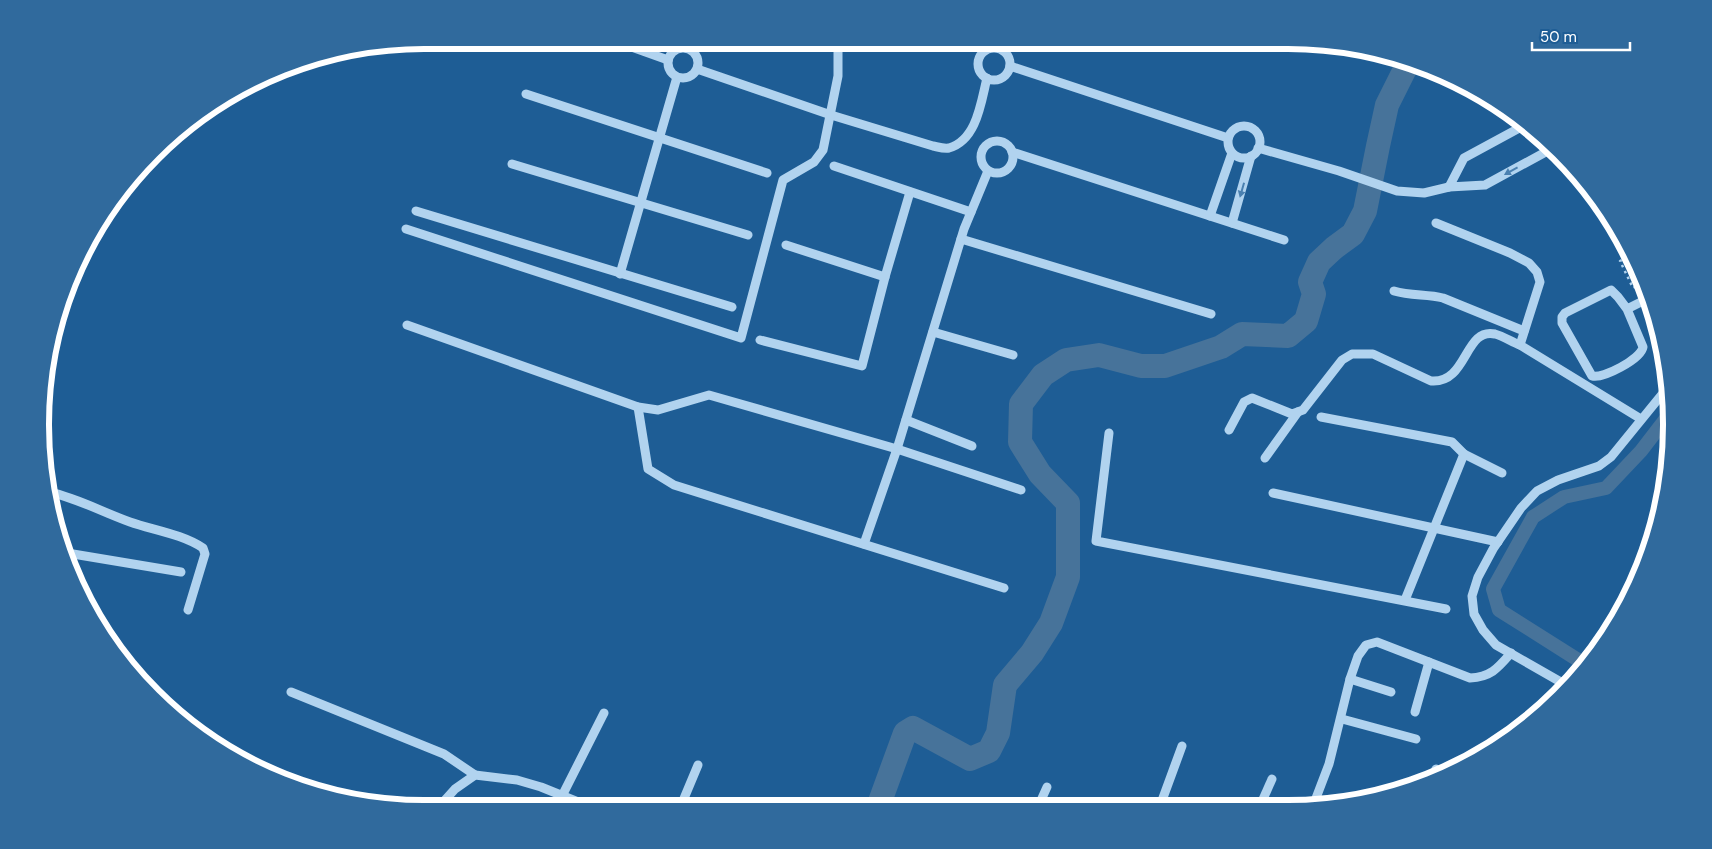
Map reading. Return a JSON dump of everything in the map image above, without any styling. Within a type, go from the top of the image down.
[{"type":"street","points":[[637,49],[668,60]]},
{"type":"street","points":[[688,49],[693,51],[698,59],[697,69],[691,76],[677,77],[670,70],[668,60],[674,51],[688,49]]},
{"type":"street","points":[[406,229],[742,338],[784,180],[814,162],[823,150],[832,115],[838,76],[838,49]]},
{"type":"street","points":[[990,49],[1001,50],[1008,56],[1010,66],[1006,75],[992,80],[983,75],[979,66],[979,60],[985,51],[990,49]]},
{"type":"street","points":[[1010,66],[1228,138]]},
{"type":"street","points":[[697,69],[832,115],[947,149],[958,144],[974,126],[988,78]]},
{"type":"street","points":[[620,274],[677,77]]},
{"type":"street","points":[[526,94],[767,173]]},
{"type":"street","points":[[1232,223],[1251,156],[1258,148],[1259,138],[1257,133],[1248,127],[1238,127],[1228,138],[1228,144],[1232,153],[1241,158],[1251,156]]},
{"type":"street","points":[[1449,187],[1464,158],[1519,129]]},
{"type":"street","points":[[993,141],[1004,142],[1012,152],[1013,160],[1008,170],[998,174],[988,171],[981,162],[980,157],[984,147],[993,141]]},
{"type":"street","points":[[1258,148],[1339,171],[1397,191],[1424,193],[1449,187],[1485,185],[1546,152]]},
{"type":"street","points":[[1012,152],[1284,240]]},
{"type":"street","points":[[1210,216],[1232,153]]},
{"type":"street","points":[[512,164],[748,235]]},
{"type":"street","points":[[834,166],[971,212]]},
{"type":"street","points":[[864,544],[897,449],[961,239],[988,171]]},
{"type":"street","points":[[760,340],[862,366],[910,192]]},
{"type":"street","points":[[416,211],[732,307]]},
{"type":"street","points":[[1436,223],[1510,253],[1529,263],[1537,272],[1540,282],[1520,345]]},
{"type":"street","points":[[961,239],[1210,314]]},
{"type":"street","points":[[786,245],[885,277]]},
{"type":"street","points":[[1611,290],[1627,309],[1644,347],[1643,351],[1637,358],[1601,376],[1592,376],[1562,322],[1562,318],[1565,313],[1611,290]]},
{"type":"street","points":[[1394,291],[1406,295],[1432,295],[1443,298],[1524,331]]},
{"type":"street","points":[[1627,309],[1642,301]]},
{"type":"street","points":[[407,325],[638,407],[658,410],[709,395],[897,449],[1020,490]]},
{"type":"street","points":[[933,332],[1013,355]]},
{"type":"street","points":[[1229,430],[1244,402],[1252,398],[1292,414],[1303,410],[1342,360],[1352,354],[1373,354],[1431,381],[1440,382],[1455,373],[1472,343],[1481,336],[1494,334],[1520,345],[1641,419]]},
{"type":"street","points":[[1561,682],[1496,645],[1483,630],[1474,614],[1472,596],[1478,577],[1498,542],[1521,508],[1537,491],[1558,480],[1598,466],[1619,448],[1662,395]]},
{"type":"street","points":[[638,407],[648,469],[674,485],[1004,588]]},
{"type":"street","points":[[1265,458],[1298,412]]},
{"type":"street","points":[[1321,417],[1452,442],[1464,454],[1502,474]]},
{"type":"street","points":[[906,420],[972,446]]},
{"type":"street","points":[[1109,433],[1096,541],[1446,609]]},
{"type":"street","points":[[1405,600],[1464,454]]},
{"type":"street","points":[[1273,493],[1498,542]]},
{"type":"street","points":[[55,494],[203,548],[204,554],[188,610]]},
{"type":"street","points":[[72,554],[181,572]]},
{"type":"street","points":[[1316,799],[1330,764],[1350,679],[1358,656],[1366,645],[1377,642],[1470,678],[1483,677],[1497,670],[1511,653]]},
{"type":"street","points":[[1415,712],[1429,662]]},
{"type":"street","points":[[1350,679],[1391,692]]},
{"type":"street","points":[[291,692],[444,754],[475,775],[518,780],[572,800]]},
{"type":"street","points":[[562,796],[604,713]]},
{"type":"street","points":[[1342,719],[1416,739]]},
{"type":"street","points":[[1162,800],[1182,746]]},
{"type":"street","points":[[683,800],[698,765]]},
{"type":"street","points":[[445,800],[455,789],[475,775]]},
{"type":"street","points":[[1263,800],[1272,779]]},
{"type":"street","points":[[1041,800],[1047,787]]},
{"type":"path","points":[[1624,259],[1620,261],[1633,288],[1637,286]]},
{"type":"waterway","points":[[881,800],[905,733],[913,728],[970,759],[989,751],[998,733],[1005,685],[1032,653],[1051,623],[1068,577],[1068,503],[1040,474],[1020,442],[1021,404],[1043,375],[1066,360],[1099,355],[1141,366],[1165,366],[1221,347],[1242,334],[1288,336],[1306,321],[1314,294],[1310,282],[1319,262],[1353,234],[1365,211],[1387,105],[1405,68]]},
{"type":"waterway","points":[[1579,661],[1499,610],[1493,589],[1533,517],[1564,497],[1606,488],[1641,451],[1663,422]]}]
